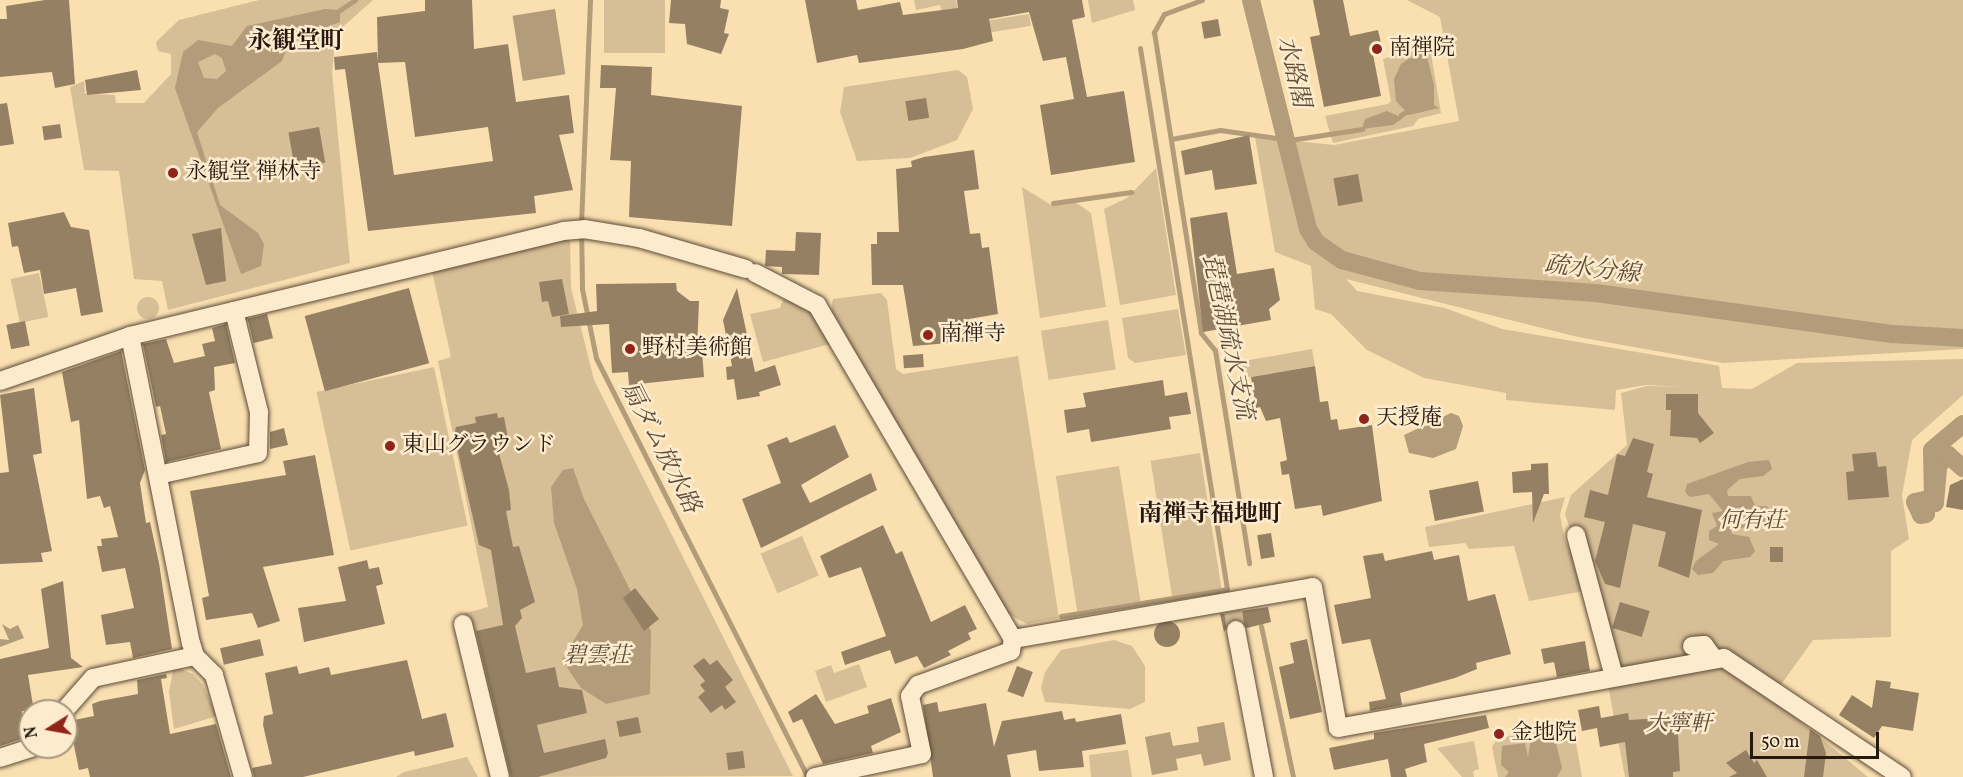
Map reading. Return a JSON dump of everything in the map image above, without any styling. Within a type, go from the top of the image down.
[{"type":"street","points":[[0,381],[130,336],[517,239],[580,229],[639,238],[751,271],[817,305],[1013,639],[1011,651],[918,685],[910,696],[922,754],[815,777]]},
{"type":"street","points":[[158,475],[258,453],[259,412],[234,311]]},
{"type":"street","points":[[130,336],[195,656],[214,675],[243,777]]},
{"type":"street","points":[[1576,535],[1614,677]]},
{"type":"street","points":[[1013,639],[1232,607],[1313,587],[1338,728],[1724,658],[1902,777]]},
{"type":"street","points":[[463,624],[501,777]]},
{"type":"street","points":[[1236,630],[1264,777]]},
{"type":"street","points":[[1692,646],[1704,645],[1714,659]]},
{"type":"street","points":[[75,699],[93,678],[195,656]]},
{"type":"street","points":[[0,759],[18,753]]},
{"type":"green space","points":[[259,0],[373,0],[336,33],[332,72],[350,263],[168,310],[162,281],[134,279],[119,171],[84,170],[70,87],[84,81],[85,94],[115,95],[116,103],[144,103],[171,74],[171,54],[158,51],[156,42],[179,20]]},
{"type":"green space","points":[[604,0],[665,0],[665,53],[604,53]]},
{"type":"green space","points":[[914,0],[956,0],[958,10],[942,13],[940,5],[916,10]]},
{"type":"green space","points":[[1088,0],[1133,0],[1135,10],[1092,23]]},
{"type":"green space","name":"何有荘","points":[[1407,0],[1963,0],[1963,349],[1723,363],[1578,337],[1346,279],[1357,291],[1445,308],[1502,329],[1719,366],[1722,388],[1752,389],[1797,363],[1963,359],[1963,395],[1912,440],[1902,495],[1909,539],[1891,551],[1891,637],[1813,640],[1780,686],[1703,652],[1616,670],[1565,514],[1571,495],[1627,445],[1621,393],[1647,386],[1683,387],[1646,385],[1616,390],[1615,410],[1506,400],[1506,393],[1424,378],[1367,350],[1331,314],[1315,309],[1311,266],[1275,252],[1255,137],[1334,145],[1459,121],[1440,17]]},
{"type":"green space","points":[[1029,14],[1031,26],[970,36],[968,24]]},
{"type":"green space","points":[[1420,47],[1431,54],[1441,113],[1418,119],[1413,126],[1333,143],[1325,116],[1388,104],[1391,101],[1383,59]]},
{"type":"green space","points":[[958,70],[967,77],[973,109],[957,140],[910,158],[857,161],[840,112],[844,87]]},
{"type":"green space","points":[[1156,168],[1176,295],[1120,305],[1104,209],[1127,198]]},
{"type":"green space","points":[[1022,187],[1051,205],[1075,202],[1091,213],[1106,307],[1040,318]]},
{"type":"green space","name":"碧雲荘","points":[[570,237],[571,288],[594,380],[793,776],[502,777],[462,614],[488,607],[438,361],[451,357],[431,267]]},
{"type":"green space","points":[[39,273],[48,317],[20,323],[11,279]]},
{"type":"green space","points":[[881,293],[887,300],[896,369],[903,374],[1018,356],[1059,618],[1027,624],[1005,612],[831,310],[833,299]]},
{"type":"green space","points":[[144,297],[152,297],[159,304],[159,312],[152,319],[144,319],[137,312],[137,304]]},
{"type":"green space","points":[[784,297],[810,309],[830,344],[763,362],[750,314],[780,308]]},
{"type":"green space","points":[[1178,309],[1186,355],[1135,363],[1128,358],[1122,318]]},
{"type":"green space","points":[[1108,320],[1116,369],[1049,380],[1041,331]]},
{"type":"green space","points":[[1312,349],[1315,366],[1242,379],[1239,362]]},
{"type":"green space","name":"東山グラウンド","points":[[434,367],[468,525],[350,550],[317,392]]},
{"type":"green space","points":[[1200,453],[1221,588],[1172,596],[1151,461]]},
{"type":"green space","points":[[1119,466],[1140,601],[1077,611],[1056,476]]},
{"type":"green space","points":[[1565,497],[1560,515],[1565,541],[1589,587],[1579,592],[1529,601],[1514,546],[1469,549],[1465,543],[1429,547],[1425,527]]},
{"type":"green space","points":[[802,536],[819,576],[777,593],[761,554]]},
{"type":"green space","points":[[1114,640],[1132,646],[1145,666],[1145,702],[1130,709],[1045,702],[1041,688],[1045,672],[1061,650]]},
{"type":"green space","points":[[859,664],[867,687],[826,702],[815,671],[831,665],[834,673]]},
{"type":"green space","name":"大寧軒","points":[[1722,664],[1793,715],[1868,777],[1625,777],[1608,685]]},
{"type":"green space","points":[[180,669],[193,674],[203,685],[217,716],[174,729],[169,692],[173,670]]},
{"type":"green space","points":[[1540,729],[1574,731],[1582,777],[1498,777],[1492,747],[1497,739]]},
{"type":"green space","points":[[1474,741],[1479,769],[1473,771],[1474,777],[1462,777],[1437,748]]},
{"type":"green space","points":[[1128,750],[1132,777],[1091,777],[1089,755]]},
{"type":"green space","points":[[467,757],[478,777],[396,777],[404,772]]},
{"type":"shaded area","points":[[325,9],[340,10],[340,22],[290,40],[282,61],[218,108],[197,132],[220,205],[258,233],[264,244],[261,266],[241,274],[175,88],[183,52],[198,40],[232,46],[247,26]],"holes":[[[215,54],[222,58],[226,71],[217,79],[204,78],[198,62]]]},
{"type":"shaded area","points":[[555,9],[565,74],[523,81],[513,16]]},
{"type":"shaded area","points":[[1422,50],[1426,53],[1434,85],[1434,105],[1439,108],[1409,115],[1396,101],[1394,79],[1401,64]]},
{"type":"shaded area","points":[[1387,111],[1403,118],[1393,125],[1362,129],[1365,119]]},
{"type":"shaded area","points":[[1451,413],[1459,416],[1463,426],[1456,449],[1433,458],[1409,453],[1404,435]]},
{"type":"shaded area","points":[[1769,460],[1772,469],[1763,476],[1740,479],[1727,490],[1728,496],[1751,496],[1755,506],[1766,506],[1777,514],[1774,521],[1731,530],[1732,534],[1749,537],[1755,551],[1750,557],[1723,561],[1713,573],[1698,575],[1692,569],[1696,561],[1719,544],[1709,540],[1709,531],[1717,526],[1712,513],[1723,511],[1709,494],[1690,497],[1685,492],[1687,484],[1748,462]]},
{"type":"shaded area","points":[[573,468],[584,499],[651,631],[650,694],[606,704],[581,688],[562,660],[583,625],[577,589],[554,523],[551,487],[563,470]]},
{"type":"shaded area","points":[[2,624],[10,629],[18,625],[24,638],[0,647],[0,639],[9,640]]},
{"type":"shaded area","points":[[1224,722],[1231,760],[1204,766],[1201,754],[1176,759],[1178,770],[1152,775],[1145,737],[1170,732],[1173,746],[1199,742],[1197,727]]},
{"type":"shaded area","points":[[1547,732],[1555,739],[1562,768],[1557,777],[1505,777],[1509,772],[1501,765],[1502,746],[1525,743],[1528,757],[1531,739]]},
{"type":"building","points":[[45,0],[69,0],[75,84],[55,88],[52,72],[0,77],[0,19],[7,19],[6,6]]},
{"type":"building","points":[[425,0],[472,0],[474,49],[508,44],[516,102],[569,95],[574,133],[559,135],[573,190],[534,196],[536,213],[368,231],[345,69],[335,70],[334,57],[377,52],[378,62],[377,17],[425,11]],"holes":[[[405,62],[415,137],[488,127],[493,161],[394,175],[378,63]]]},
{"type":"building","points":[[671,0],[721,0],[720,8],[729,10],[724,33],[729,34],[721,54],[687,44],[685,24],[669,23]]},
{"type":"building","points":[[805,0],[856,0],[858,10],[900,2],[903,15],[958,8],[957,0],[1082,0],[1085,17],[1072,20],[1087,97],[1124,91],[1135,162],[1051,175],[1040,105],[1074,99],[1066,57],[1043,61],[1029,12],[989,19],[993,41],[963,49],[859,63],[857,55],[817,63]]},
{"type":"building","points":[[1313,0],[1343,0],[1350,36],[1378,30],[1382,47],[1372,49],[1381,96],[1324,107],[1310,37],[1320,35]]},
{"type":"building","points":[[1218,19],[1221,36],[1204,39],[1201,22]]},
{"type":"building","points":[[601,65],[652,67],[651,95],[742,106],[732,226],[629,217],[631,161],[610,160],[616,88],[600,88]]},
{"type":"building","points":[[137,70],[141,90],[87,95],[85,80]]},
{"type":"building","points":[[926,98],[929,118],[908,121],[905,101]]},
{"type":"building","points":[[7,103],[14,144],[0,146],[0,104]]},
{"type":"building","points":[[60,124],[62,138],[44,140],[42,127]]},
{"type":"building","points":[[319,127],[325,162],[295,168],[288,132]]},
{"type":"building","points":[[1249,135],[1257,184],[1215,190],[1212,170],[1185,175],[1181,151]]},
{"type":"building","points":[[974,150],[979,189],[964,191],[970,234],[980,233],[982,248],[989,247],[998,314],[969,319],[973,341],[913,346],[903,285],[872,285],[871,244],[877,244],[877,232],[899,232],[896,169],[912,167],[911,161],[924,157]]},
{"type":"building","points":[[1358,174],[1363,202],[1338,206],[1333,178]]},
{"type":"building","points":[[64,212],[71,227],[89,230],[103,312],[81,316],[76,288],[44,294],[40,270],[24,273],[18,246],[12,247],[8,223]]},
{"type":"building","points":[[1227,212],[1237,274],[1274,268],[1280,300],[1269,309],[1271,320],[1203,332],[1190,218]]},
{"type":"building","points":[[221,228],[226,281],[206,285],[192,234]]},
{"type":"building","points":[[796,232],[821,233],[819,275],[782,274],[782,267],[765,266],[766,250],[795,251]]},
{"type":"building","points":[[562,279],[569,314],[552,317],[548,301],[542,302],[539,282]]},
{"type":"building","points":[[676,283],[677,291],[690,301],[699,301],[697,350],[702,351],[704,377],[629,385],[628,372],[612,373],[609,324],[561,327],[560,316],[597,311],[596,284]]},
{"type":"building","points":[[409,288],[429,363],[325,391],[305,316]]},
{"type":"building","points":[[737,288],[755,372],[775,365],[781,385],[759,392],[760,396],[737,400],[734,379],[727,380],[726,367],[732,366],[723,320]]},
{"type":"building","points":[[267,314],[273,338],[254,343],[248,319]]},
{"type":"building","points":[[25,321],[30,346],[11,349],[6,325]]},
{"type":"building","points":[[226,324],[235,363],[214,367],[215,390],[209,392],[221,449],[166,462],[161,435],[166,434],[160,406],[156,407],[143,344],[166,339],[174,363],[205,356],[202,344],[215,341],[212,328]]},
{"type":"building","points":[[121,351],[145,470],[140,483],[146,523],[150,522],[159,563],[172,649],[133,658],[130,642],[106,645],[101,615],[134,608],[125,568],[102,572],[97,546],[102,546],[101,539],[118,537],[110,506],[104,508],[100,496],[87,499],[79,420],[71,422],[62,372]]},
{"type":"building","points":[[923,354],[924,367],[904,368],[903,355]]},
{"type":"building","points":[[1315,366],[1320,402],[1328,401],[1331,420],[1337,419],[1339,430],[1372,425],[1382,501],[1323,516],[1321,505],[1295,509],[1289,474],[1282,475],[1280,462],[1287,460],[1280,418],[1266,421],[1260,407],[1256,408],[1251,377]]},
{"type":"building","points":[[1163,380],[1165,396],[1187,392],[1191,414],[1169,417],[1171,429],[1091,442],[1089,429],[1067,433],[1064,410],[1086,407],[1083,393]]},
{"type":"building","points":[[34,388],[42,453],[33,455],[52,551],[41,553],[43,562],[0,564],[0,473],[9,472],[0,395]]},
{"type":"building","points":[[1666,394],[1698,394],[1698,413],[1714,433],[1700,443],[1697,438],[1670,436],[1671,410],[1666,410]]},
{"type":"building","points":[[497,413],[498,418],[504,417],[509,444],[497,446],[509,490],[511,510],[506,511],[513,547],[519,546],[535,602],[520,610],[522,618],[515,626],[526,673],[555,667],[559,687],[582,690],[587,713],[537,725],[544,753],[605,739],[608,753],[606,758],[538,777],[511,777],[476,631],[503,625],[491,550],[479,545],[454,434],[456,427],[476,423],[475,417]]},
{"type":"building","points":[[835,425],[849,457],[801,485],[810,503],[871,473],[877,490],[761,548],[742,499],[781,483],[767,445],[787,437],[790,443]]},
{"type":"building","points":[[284,428],[288,445],[270,449],[270,432]]},
{"type":"building","points":[[1633,438],[1654,444],[1647,472],[1653,474],[1647,497],[1702,510],[1689,578],[1658,566],[1666,532],[1633,524],[1620,588],[1605,584],[1595,561],[1605,522],[1584,517],[1590,490],[1608,495],[1617,454],[1625,456]]},
{"type":"building","points":[[1876,452],[1878,467],[1886,466],[1889,497],[1848,500],[1846,472],[1854,471],[1852,454]]},
{"type":"building","points":[[315,455],[334,555],[263,567],[280,621],[258,628],[252,613],[206,620],[202,598],[209,596],[190,491],[286,475],[283,461]]},
{"type":"building","points":[[1548,463],[1549,494],[1544,494],[1533,523],[1532,492],[1513,493],[1512,472],[1531,470],[1531,464]]},
{"type":"building","points":[[1963,479],[1963,510],[1946,507],[1950,485]]},
{"type":"building","points":[[1478,481],[1484,511],[1435,521],[1429,491]]},
{"type":"building","points":[[883,525],[896,554],[902,551],[931,622],[965,605],[977,629],[968,633],[971,639],[948,651],[951,655],[924,668],[917,656],[895,664],[890,650],[845,665],[841,652],[886,636],[861,567],[829,578],[820,556]]},
{"type":"building","points":[[1271,533],[1275,557],[1261,559],[1257,535]]},
{"type":"building","points":[[1770,547],[1783,547],[1783,562],[1770,562]]},
{"type":"building","points":[[1432,551],[1434,560],[1459,555],[1468,601],[1495,594],[1511,654],[1476,663],[1477,669],[1455,678],[1400,693],[1402,705],[1370,711],[1369,702],[1386,699],[1370,639],[1342,644],[1334,605],[1371,598],[1363,556],[1383,553],[1385,561]]},
{"type":"building","points":[[367,560],[369,569],[379,567],[383,584],[376,586],[385,624],[304,642],[298,608],[346,601],[338,567]]},
{"type":"building","points":[[63,581],[71,658],[83,667],[28,675],[32,699],[18,699],[18,740],[0,746],[0,659],[49,648],[41,589]]},
{"type":"building","points":[[635,588],[659,619],[644,631],[623,598]]},
{"type":"building","points":[[1620,602],[1650,611],[1642,637],[1612,628]]},
{"type":"building","points":[[1268,607],[1271,622],[1247,628],[1233,619],[1224,632],[1220,614]]},
{"type":"building","points":[[1167,621],[1176,625],[1180,634],[1176,643],[1167,647],[1158,643],[1154,634],[1158,625]]},
{"type":"building","points":[[260,639],[264,656],[224,665],[220,648]]},
{"type":"building","points":[[1307,639],[1322,712],[1290,719],[1279,667],[1294,663],[1290,643]]},
{"type":"building","points":[[1585,641],[1590,671],[1557,677],[1554,662],[1544,664],[1541,649]]},
{"type":"building","points":[[704,658],[710,665],[717,660],[733,680],[725,687],[736,702],[725,710],[722,705],[711,713],[698,697],[705,691],[700,685],[705,681],[693,666]]},
{"type":"building","points":[[407,660],[422,719],[446,713],[454,747],[415,756],[414,751],[303,777],[254,777],[252,768],[272,764],[263,725],[264,716],[273,714],[265,673],[297,666],[299,674],[329,667],[331,675]]},
{"type":"building","points":[[1017,666],[1033,672],[1023,697],[1007,691]]},
{"type":"building","points":[[166,674],[167,678],[161,679],[170,734],[216,724],[231,777],[90,777],[88,768],[79,770],[77,759],[78,719],[94,716],[92,704],[138,694],[137,680]]},
{"type":"building","points":[[1876,680],[1891,682],[1890,688],[1919,693],[1913,731],[1882,726],[1874,738],[1839,715],[1852,695],[1872,708]]},
{"type":"building","points":[[816,694],[835,724],[869,713],[867,706],[891,698],[901,732],[871,746],[873,753],[823,764],[802,719],[793,723],[788,712]]},
{"type":"building","points":[[937,702],[939,712],[986,703],[994,747],[1002,721],[1062,711],[1064,720],[1075,718],[1076,722],[1121,714],[1126,744],[1082,751],[1084,767],[1039,771],[1036,750],[1007,755],[1011,777],[933,777],[923,705]]},
{"type":"building","points":[[1599,706],[1601,718],[1628,713],[1629,720],[1677,717],[1680,771],[1673,772],[1673,777],[1629,777],[1625,742],[1600,747],[1597,728],[1582,731],[1578,710]]},
{"type":"building","points":[[1486,715],[1489,728],[1424,744],[1427,762],[1405,769],[1407,777],[1391,777],[1388,759],[1334,770],[1329,748],[1374,739],[1374,733]]},
{"type":"building","points":[[638,717],[641,733],[619,737],[616,721]]},
{"type":"building","points":[[1810,729],[1820,736],[1826,753],[1823,777],[1804,777]]},
{"type":"building","points":[[1746,750],[1754,763],[1757,760],[1767,777],[1729,777],[1737,773],[1726,763]]},
{"type":"building","points":[[743,751],[745,768],[728,770],[726,753]]},
{"type":"waterway","points":[[340,10],[355,0]]},
{"type":"waterway","name":"扇ダム放水路","points":[[590,0],[581,223],[582,289],[596,358],[808,777]]},
{"type":"waterway","name":"琵琶湖疏水支流","points":[[1202,0],[1164,14],[1154,32],[1201,333],[1215,350],[1249,563]]},
{"type":"waterway","name":"疏水分線","points":[[1251,0],[1308,229],[1316,242],[1342,260],[1420,281],[1596,293],[1893,334],[1963,338]]},
{"type":"waterway","points":[[1422,50],[1425,47]]},
{"type":"waterway","points":[[1061,616],[1227,589],[1140,48]]},
{"type":"waterway","points":[[1401,115],[1406,112]]},
{"type":"waterway","points":[[1171,139],[1220,130],[1290,140],[1362,129]]},
{"type":"waterway","points":[[1053,203],[1131,192]]},
{"type":"waterway","points":[[1963,424],[1932,450],[1933,498],[1915,502],[1921,515],[1926,514],[1924,505],[1935,503],[1938,466],[1945,457],[1948,455],[1963,468]]},
{"type":"waterway","name":"琵琶湖疏水支流","points":[[1261,626],[1293,777]]},
{"type":"tunnel","points":[[1233,611],[1236,630]]},
{"type":"place","name":"南禅院","points":[[1377,49]]},
{"type":"place","name":"永観堂 禅林寺","points":[[173,173]]},
{"type":"place","name":"南禅寺","points":[[928,335]]},
{"type":"place","name":"野村美術館","points":[[630,349]]},
{"type":"place","name":"天授庵","points":[[1364,419]]},
{"type":"place","name":"東山グラウンド","points":[[390,446]]},
{"type":"place","name":"金地院","points":[[1499,734]]},
{"type":"district","name":"永観堂町","points":[[296,43]]},
{"type":"district","name":"南禅寺福地町","points":[[1210,516]]},
{"type":"water label","name":"水路閣","points":[[1292,72]]}]
